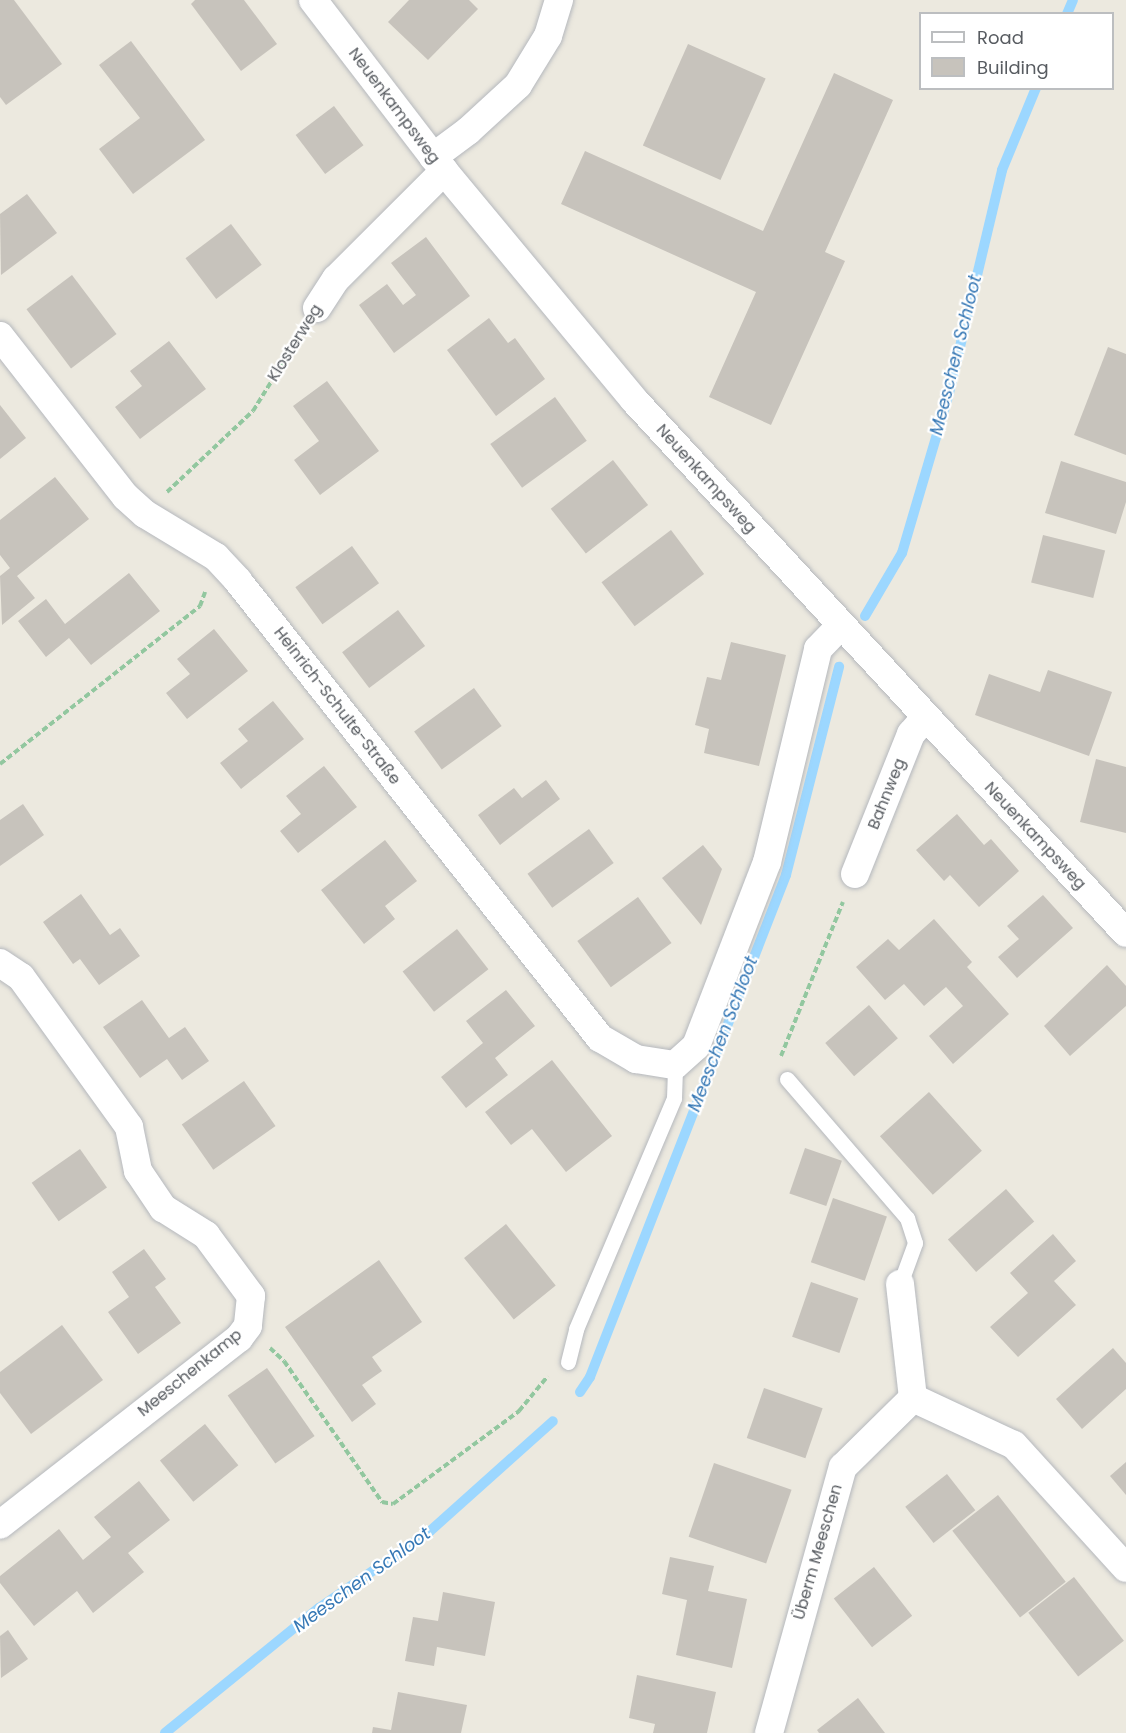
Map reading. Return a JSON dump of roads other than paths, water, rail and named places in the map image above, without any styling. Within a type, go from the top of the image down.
[{"type":"street","name":"Neuenkampsweg","points":[[313,0],[438,164],[634,400],[840,626],[893,679],[925,718],[1126,933]]},
{"type":"street","name":"Klosterweg","points":[[317,308],[336,279],[438,164],[468,131],[518,85],[548,36],[559,0]]},
{"type":"street","name":"Heinrich-Schulte-Straße","points":[[0,336],[126,497],[145,514],[216,557],[600,1038],[636,1059],[675,1065]]},
{"type":"street","points":[[675,1065],[696,1046],[744,926],[766,862],[818,649],[840,626]]},
{"type":"street","name":"Bahnweg","points":[[855,874],[911,734],[925,718]]},
{"type":"street","name":"Meeschenkamp","points":[[0,963],[21,977],[129,1127],[138,1171],[163,1208],[206,1235],[251,1296],[248,1326],[0,1526]]},
{"type":"street","points":[[900,1284],[913,1398],[1014,1445],[1126,1568]]},
{"type":"street","name":"Überm Meeschen","points":[[769,1733],[843,1467],[913,1398]]},
{"type":"lane","points":[[568,1362],[576,1329],[674,1098],[675,1065]]},
{"type":"lane","points":[[787,1079],[907,1218],[915,1243],[900,1284]]},
{"type":"waterway","name":"Meeschen Schloot","points":[[1068,12],[1073,0]]},
{"type":"waterway","name":"Meeschen Schloot","points":[[865,616],[902,553],[949,393],[1002,170],[1035,90]]},
{"type":"waterway","name":"Meeschen Schloot","points":[[580,1392],[590,1377],[786,875],[839,667]]},
{"type":"waterway","name":"Meeschen Schloot","points":[[165,1733],[319,1608],[429,1532],[553,1421]]}]
